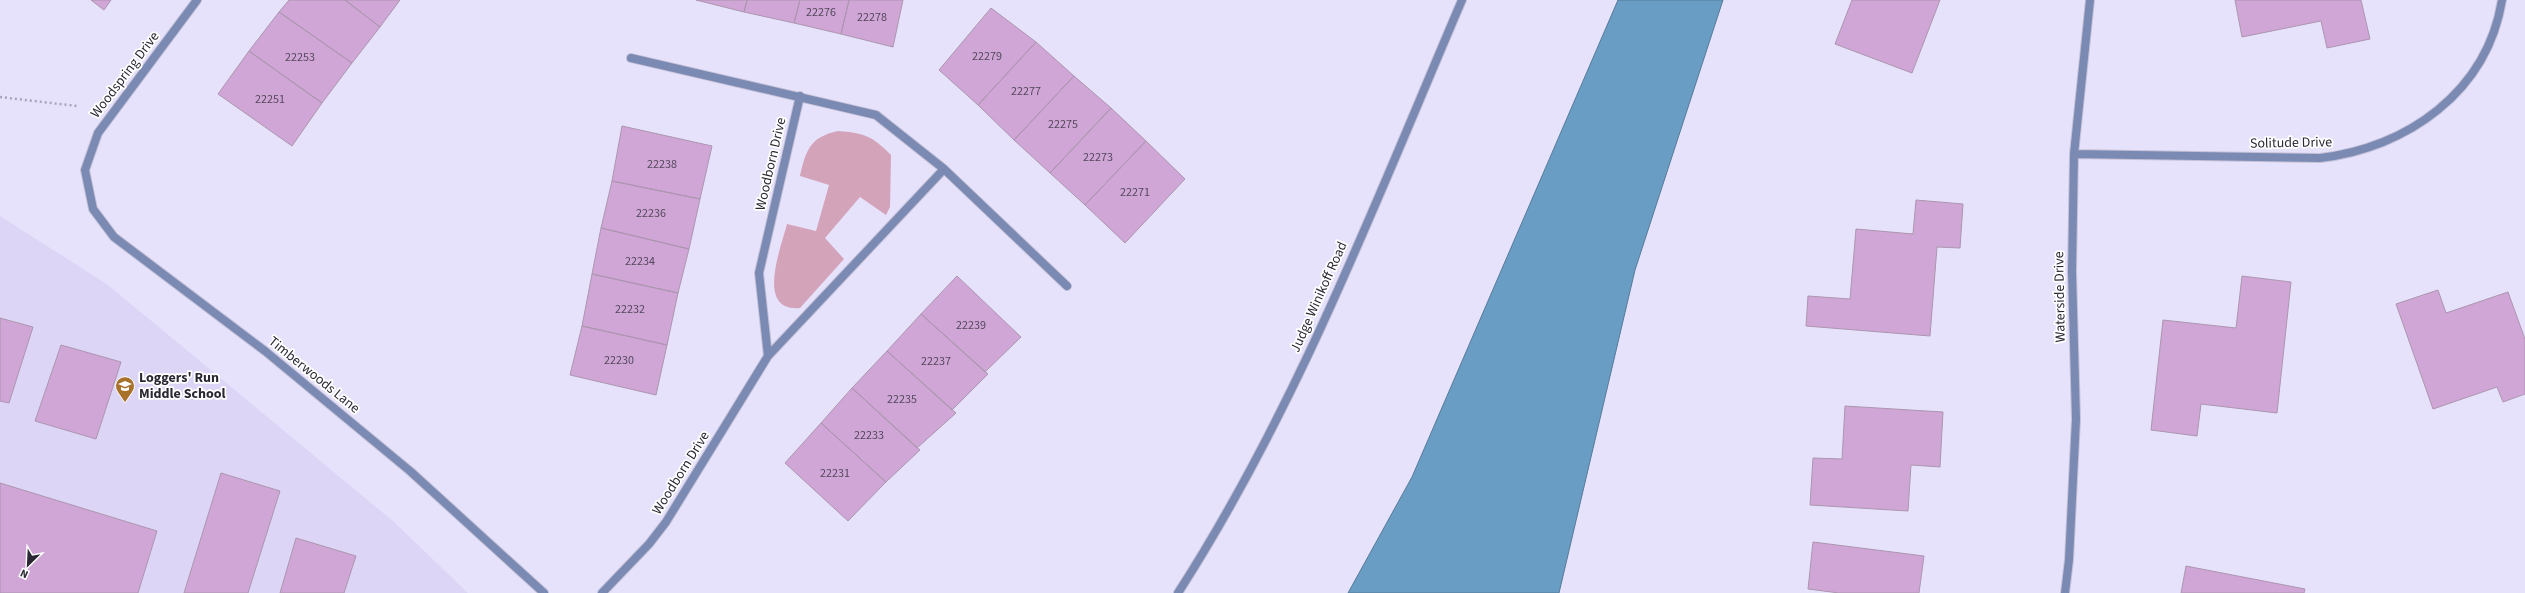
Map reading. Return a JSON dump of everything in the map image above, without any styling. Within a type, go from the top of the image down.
[{"type":"street","name":"Woodspring Drive","points":[[85,170],[98,133],[197,0]]},
{"type":"street","name":"Judge Winikoff Road","points":[[1178,593],[1237,495],[1292,390],[1462,0]]},
{"type":"street","name":"Waterside Drive","points":[[2065,593],[2069,560],[2076,419],[2072,271],[2074,154],[2090,0]]},
{"type":"street","name":"Solitude Drive","points":[[2074,154],[2320,158],[2345,155],[2370,148],[2416,127],[2455,94],[2484,52],[2494,29],[2502,0]]},
{"type":"street","points":[[631,58],[800,96],[876,115],[944,169],[1067,286]]},
{"type":"street","name":"Woodborn Drive","points":[[768,356],[759,273],[800,96]]},
{"type":"street","name":"Woodborn Drive","points":[[602,593],[649,544],[666,522],[768,356],[944,169]]},
{"type":"street","name":"Timberwoods Lane","points":[[85,170],[93,209],[114,237],[283,366],[410,471],[544,593]]},
{"type":"path","points":[[0,97],[77,106]]},
{"type":"shaded area","points":[[838,131],[862,134],[873,140],[891,155],[890,207],[886,215],[860,197],[825,238],[844,259],[800,308],[786,307],[778,300],[775,290],[774,276],[787,224],[816,231],[829,185],[800,176],[807,152],[815,141],[821,137]]},
{"type":"shaded area","name":"Loggers' Run Middle School","points":[[0,216],[108,285],[393,521],[468,593],[0,593]]},
{"type":"water","points":[[1618,0],[1723,0],[1635,270],[1559,593],[1348,593],[1412,477]]},
{"type":"building","points":[[91,0],[111,0],[104,10]]},
{"type":"building","points":[[289,0],[345,0],[380,27],[352,63],[279,12]]},
{"type":"building","points":[[345,0],[400,0],[380,27]]},
{"type":"building","points":[[696,0],[747,0],[744,12]]},
{"type":"building","points":[[747,0],[800,0],[794,23],[744,12]]},
{"type":"building","points":[[800,0],[849,0],[841,34],[794,23]]},
{"type":"building","points":[[849,0],[903,0],[893,47],[841,34]]},
{"type":"building","points":[[1852,0],[1940,0],[1912,73],[1835,44]]},
{"type":"building","points":[[2235,0],[2361,0],[2370,39],[2327,48],[2321,21],[2242,37]]},
{"type":"building","points":[[991,8],[1036,42],[978,105],[939,70]]},
{"type":"building","points":[[279,12],[352,63],[322,103],[249,51]]},
{"type":"building","points":[[1036,42],[1074,76],[1014,140],[978,105]]},
{"type":"building","points":[[249,51],[322,103],[292,146],[218,94]]},
{"type":"building","points":[[1074,76],[1111,108],[1050,173],[1014,140]]},
{"type":"building","points":[[1111,108],[1146,141],[1085,205],[1050,173]]},
{"type":"building","points":[[622,126],[712,146],[700,199],[612,181]]},
{"type":"building","points":[[1146,141],[1185,179],[1125,243],[1085,205]]},
{"type":"building","points":[[612,181],[700,199],[689,249],[601,228]]},
{"type":"building","points":[[1916,200],[1963,204],[1960,248],[1937,247],[1930,336],[1806,326],[1808,296],[1850,299],[1856,229],[1913,234]]},
{"type":"building","points":[[601,228],[689,249],[678,293],[592,274]]},
{"type":"building","points":[[592,274],[678,293],[667,345],[582,326]]},
{"type":"building","points":[[957,276],[1021,337],[985,372],[921,314]]},
{"type":"building","points":[[2242,276],[2291,282],[2277,413],[2201,404],[2197,436],[2151,430],[2163,320],[2236,328]]},
{"type":"building","points":[[2438,290],[2446,313],[2508,292],[2525,339],[2525,394],[2503,402],[2497,387],[2433,409],[2396,304]]},
{"type":"building","points":[[921,314],[988,374],[952,410],[887,351]]},
{"type":"building","points":[[0,318],[33,327],[9,403],[0,401]]},
{"type":"building","points":[[582,326],[667,345],[656,395],[570,375]]},
{"type":"building","points":[[61,345],[121,362],[96,439],[35,421]]},
{"type":"building","points":[[887,351],[956,413],[917,448],[852,388]]},
{"type":"building","points":[[852,388],[920,450],[886,482],[821,423]]},
{"type":"building","points":[[1845,406],[1943,412],[1940,467],[1911,465],[1908,511],[1810,505],[1813,458],[1842,459]]},
{"type":"building","points":[[821,423],[886,482],[848,521],[785,463]]},
{"type":"building","points":[[221,473],[280,491],[248,593],[184,593]]},
{"type":"building","points":[[0,483],[157,531],[138,593],[0,593]]},
{"type":"building","points":[[296,538],[356,556],[344,593],[280,593]]},
{"type":"building","points":[[1813,542],[1924,556],[1919,593],[1839,593],[1808,589]]},
{"type":"building","points":[[2186,566],[2305,589],[2304,593],[2181,593]]},
{"type":"place","name":"Loggers' Run Middle School","points":[[125,403]]}]
